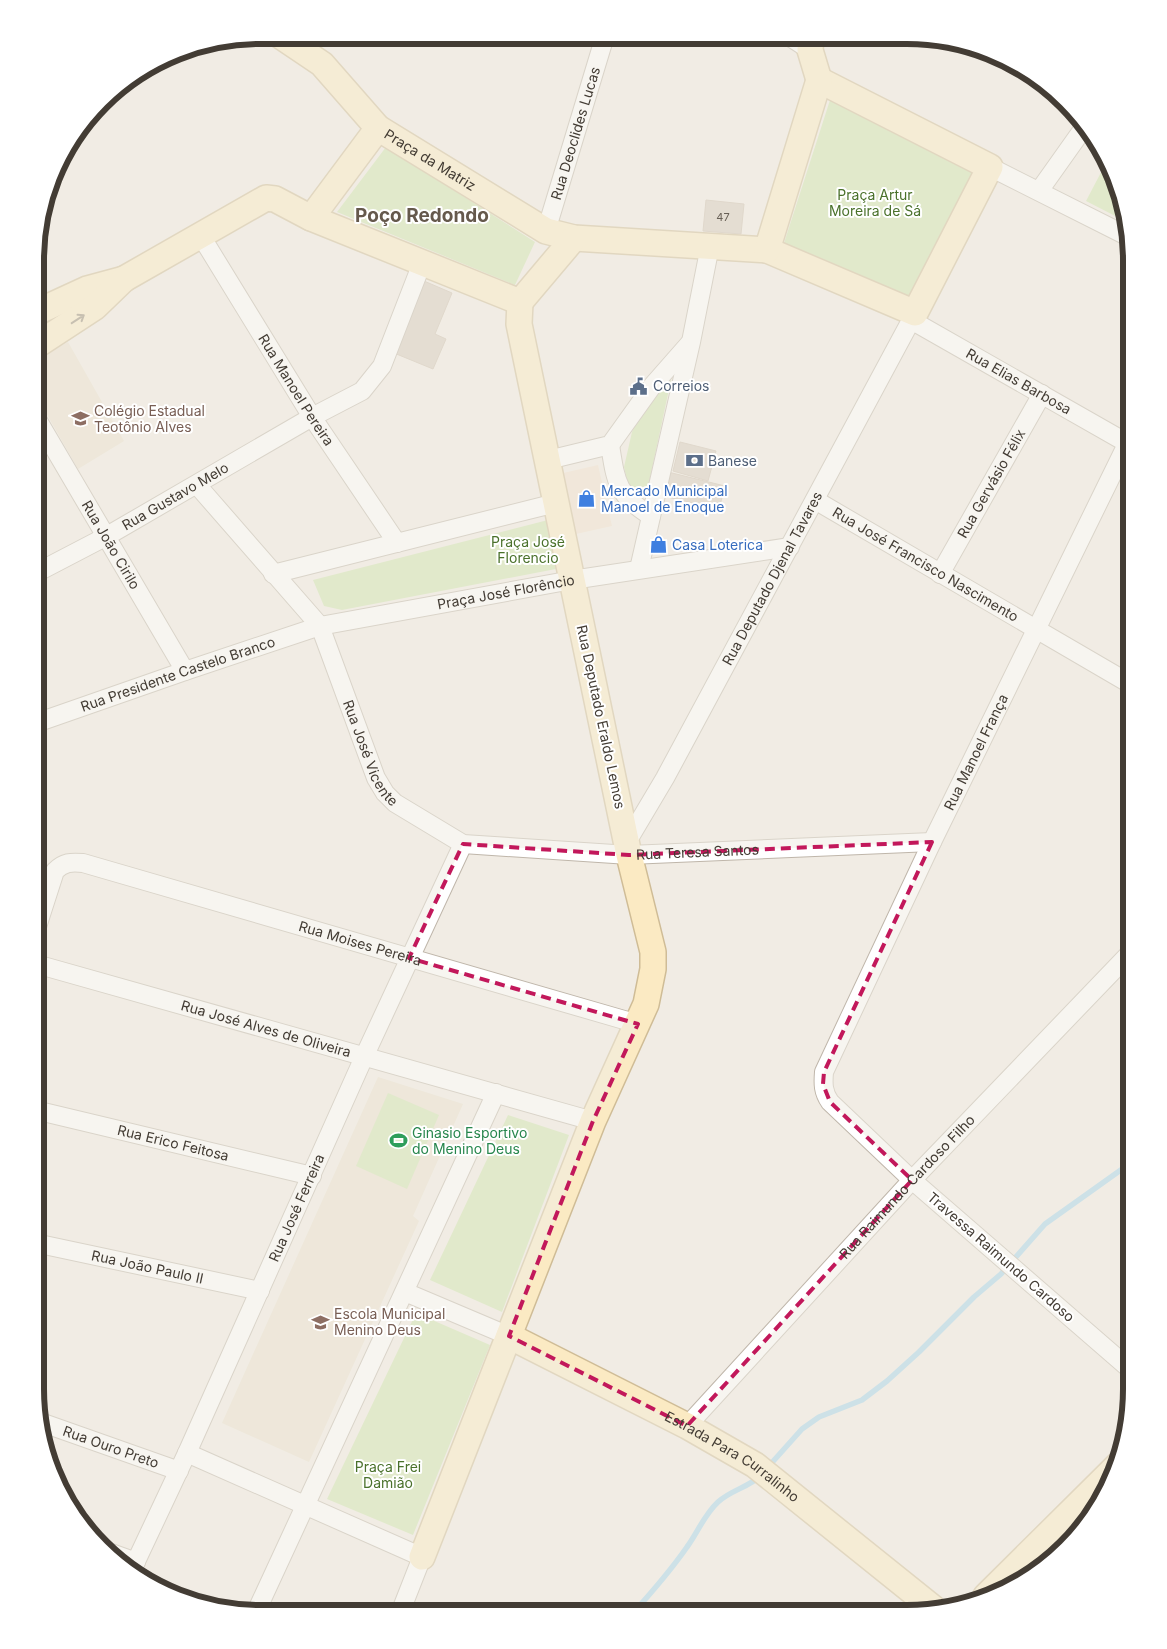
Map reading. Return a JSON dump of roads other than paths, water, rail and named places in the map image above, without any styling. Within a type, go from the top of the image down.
[{"type":"street","points":[[292,44],[322,64]]},
{"type":"street","points":[[312,44],[322,64],[378,128]]},
{"type":"street","name":"Rua Deoclides Lucas","points":[[546,230],[603,44]]},
{"type":"street","points":[[805,44],[819,80],[766,250],[913,316],[990,167]]},
{"type":"street","points":[[819,80],[1121,234]]},
{"type":"street","name":"Praça da Matriz","points":[[311,218],[378,128],[546,230],[574,238],[766,250]]},
{"type":"street","points":[[1039,191],[1082,133]]},
{"type":"street","points":[[44,309],[87,289],[124,279],[266,198],[275,199],[311,218],[520,302]]},
{"type":"street","name":"Rua Manoel Pereira","points":[[201,236],[312,417],[396,543]]},
{"type":"street","points":[[273,574],[556,502],[519,324],[520,302],[574,238]]},
{"type":"street","points":[[639,569],[691,342],[710,246]]},
{"type":"street","name":"Rua Gustavo Melo","points":[[44,569],[107,536],[312,417],[362,391],[376,376],[422,263]]},
{"type":"street","points":[[44,340],[95,307],[124,279]]},
{"type":"street","name":"Rua Elias Barbosa","points":[[913,316],[1042,394],[1123,435]]},
{"type":"street","name":"Rua Deputado Djenal Tavares","points":[[628,849],[913,316]]},
{"type":"street","points":[[548,460],[610,445],[653,384],[691,342]]},
{"type":"street","name":"Rua Gervásio Félix","points":[[940,574],[1042,394]]},
{"type":"street","name":"Rua João Cirilo","points":[[44,431],[185,670]]},
{"type":"street","points":[[610,445],[615,473],[624,496],[632,504],[651,516]]},
{"type":"street","name":"Rua Manoel França","points":[[824,1072],[932,842],[1123,453]]},
{"type":"street","points":[[197,485],[320,626]]},
{"type":"street","name":"Rua José Francisco Nascimento","points":[[815,500],[1123,680]]},
{"type":"street","name":"Praça José Florêncio","points":[[320,626],[572,580],[556,502]]},
{"type":"street","points":[[572,580],[790,547]]},
{"type":"street","name":"Rua Deputado Eraldo Lemos","points":[[572,580],[628,849],[653,952],[651,987],[638,1024]]},
{"type":"street","name":"Rua Presidente Castelo Branco","points":[[44,721],[185,670],[320,626]]},
{"type":"street","name":"Rua José Vicente","points":[[320,626],[376,778],[384,793],[395,803],[463,844]]},
{"type":"street","name":"Rua Teresa Santos","points":[[463,844],[628,849],[932,842]]},
{"type":"street","name":"Rua José Ferreira","points":[[134,1565],[188,1453],[364,1057],[463,844]]},
{"type":"street","name":"Rua Moises Pereira","points":[[44,906],[56,871],[61,865],[70,862],[83,863],[638,1024]]},
{"type":"street","name":"Rua Raimundo Cardoso Filho","points":[[687,1426],[912,1180],[1123,960]]},
{"type":"street","name":"Rua José Alves de Oliveira","points":[[44,966],[496,1093]]},
{"type":"street","points":[[403,1605],[593,1121],[638,1024]]},
{"type":"street","name":"Travessa Raimundo Cardoso","points":[[824,1072],[824,1094],[830,1102],[912,1180],[1123,1363]]},
{"type":"street","points":[[259,1605],[496,1093],[593,1121]]},
{"type":"street","name":"Rua Erico Feitosa","points":[[44,1112],[312,1176]]},
{"type":"street","name":"Rua João Paulo II","points":[[44,1245],[260,1291]]},
{"type":"street","points":[[405,1292],[509,1336]]},
{"type":"street","name":"Estrada Para Curralinho","points":[[509,1336],[687,1426],[754,1465],[928,1604]]},
{"type":"street","name":"Rua Ouro Preto","points":[[47,1424],[179,1470]]},
{"type":"street","points":[[188,1453],[422,1557]]},
{"type":"street","points":[[996,1586],[1103,1481]]},
{"type":"waterway","points":[[768,1467],[802,1429],[819,1417],[862,1400],[887,1381],[974,1297],[1001,1274],[1045,1224],[1123,1168]]},
{"type":"waterway","points":[[640,1605],[674,1564],[713,1507],[728,1494],[751,1483],[760,1476]]},
{"type":"place","name":"Correios","points":[[639,386]]},
{"type":"place","name":"Colégio Estadual Teotônio Alves","points":[[80,419]]},
{"type":"place","name":"Banese","points":[[694,461]]},
{"type":"place","name":"Mercado Municipal Manoel de Enoque","points":[[587,499]]},
{"type":"place","name":"Casa Loterica","points":[[658,545]]},
{"type":"place","name":"Ginasio Esportivo do Menino Deus","points":[[398,1141]]},
{"type":"place","name":"Escola Municipal Menino Deus","points":[[320,1322]]},
{"type":"district","name":"Poço Redondo","points":[[422,215]]},
{"type":"park label","name":"Praça Artur Moreira de Sá","points":[[875,204]]},
{"type":"park label","name":"Praça José Florencio","points":[[528,550]]},
{"type":"park label","name":"Praça Frei Damião","points":[[388,1475]]}]
